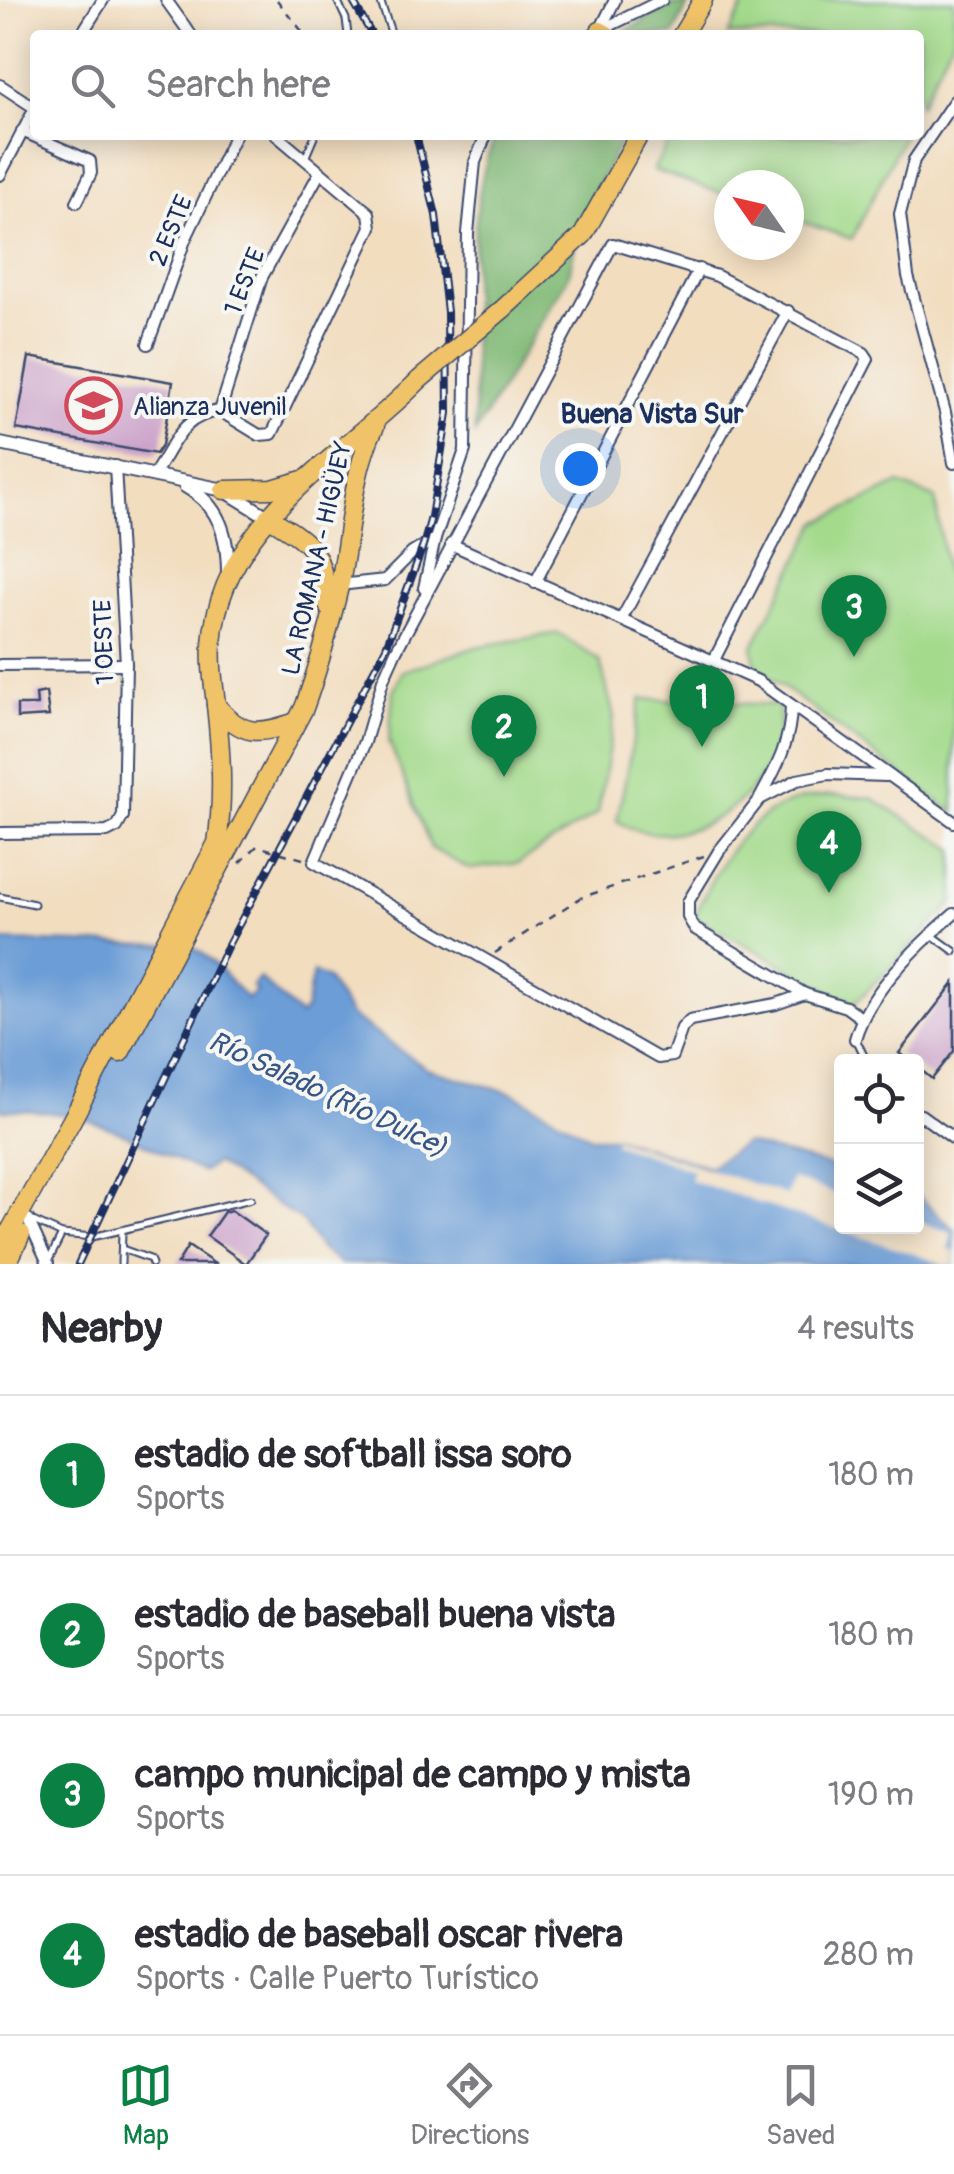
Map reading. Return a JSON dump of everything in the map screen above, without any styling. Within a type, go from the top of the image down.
[{"type":"main road","points":[[685,30],[706,0]]},
{"type":"main road","points":[[696,30],[706,0]]},
{"type":"main road","name":"LA ROMANA - HIGÜEY","points":[[185,916],[216,842],[222,791],[211,676],[212,640],[228,577],[248,542],[307,478],[378,420],[583,235],[637,140]]},
{"type":"main road","name":"LA ROMANA - HIGÜEY","points":[[185,916],[296,722],[324,652],[359,463],[378,420]]},
{"type":"main road","points":[[224,490],[272,488],[307,478]]},
{"type":"main road","points":[[268,518],[305,540],[316,552],[330,614]]},
{"type":"main road","points":[[216,704],[231,722],[248,731],[276,729],[296,722]]},
{"type":"main road","points":[[6,1264],[185,916]]},
{"type":"main road","points":[[0,1249],[78,1120]]},
{"type":"street","points":[[84,30],[103,0]]},
{"type":"street","points":[[166,0],[188,30]]},
{"type":"street","points":[[601,30],[614,0]]},
{"type":"street","points":[[606,30],[662,0]]},
{"type":"street","points":[[0,85],[30,105]]},
{"type":"street","points":[[954,101],[914,160],[900,214],[908,276],[945,412],[954,463]]},
{"type":"street","points":[[0,175],[30,117]]},
{"type":"street","points":[[22,131],[30,135]]},
{"type":"street","points":[[42,140],[90,161],[91,173],[77,202]]},
{"type":"street","name":"2 ESTE","points":[[148,344],[185,240],[233,140]]},
{"type":"street","points":[[155,473],[185,425],[196,416],[220,411],[259,435],[272,434],[371,227],[369,212],[282,140]]},
{"type":"street","points":[[420,604],[435,539],[464,450],[468,233],[475,162],[484,140]]},
{"type":"street","name":"1 ESTE","points":[[220,411],[262,277],[320,172]]},
{"type":"street","points":[[714,660],[868,364],[864,353],[788,311],[699,269],[617,244],[610,246],[420,604],[383,680],[366,742],[314,862],[658,1058],[667,1059],[676,1052],[682,1028],[690,1020],[776,1004],[805,994]]},
{"type":"street","points":[[536,583],[699,269]]},
{"type":"street","points":[[621,620],[788,311]]},
{"type":"street","points":[[0,444],[224,490],[268,518]]},
{"type":"street","name":"1 OESTE","points":[[0,833],[107,832],[117,826],[122,816],[126,664],[115,466]]},
{"type":"street","points":[[170,478],[201,495],[216,514],[225,531],[228,577]]},
{"type":"street","points":[[339,585],[386,580],[412,552],[435,539]]},
{"type":"street","points":[[451,544],[758,681],[954,822]]},
{"type":"street","points":[[0,665],[126,664]]},
{"type":"street","points":[[791,705],[784,754],[760,799],[719,851],[688,902],[688,918],[696,929],[805,994],[846,1007],[861,1018]]},
{"type":"street","points":[[760,799],[797,780],[828,774],[888,776]]},
{"type":"street","points":[[855,1038],[861,1018],[915,949],[954,914]]},
{"type":"street","points":[[924,1120],[954,1139]]},
{"type":"street","points":[[28,1219],[47,1263]]},
{"type":"lane","points":[[337,0],[347,30]]},
{"type":"lane","points":[[380,0],[390,30]]},
{"type":"lane","points":[[304,159],[313,140]]},
{"type":"lane","points":[[0,897],[34,904]]},
{"type":"lane","points":[[931,934],[954,951]]},
{"type":"lane","points":[[855,1038],[864,1054]]},
{"type":"lane","points":[[28,1219],[62,1234],[92,1237],[251,1200]]},
{"type":"lane","points":[[120,1264],[122,1231]]},
{"type":"lane","points":[[47,1263],[62,1234]]},
{"type":"lane","points":[[122,1250],[150,1259],[152,1264]]},
{"type":"path","points":[[276,0],[301,30]]},
{"type":"path","points":[[258,846],[314,862]]},
{"type":"path","points":[[486,959],[580,898],[719,851]]},
{"type":"green space","points":[[747,0],[954,0],[954,36],[924,96],[924,30],[731,30]]},
{"type":"green space","points":[[672,5],[688,5],[676,30],[627,30]]},
{"type":"green space","points":[[495,140],[621,140],[580,220],[569,275],[475,433],[473,279],[479,197]]},
{"type":"green space","points":[[670,140],[902,140],[852,239],[804,222],[804,170],[714,170],[714,191],[653,170]]},
{"type":"green space","points":[[899,484],[935,498],[946,574],[954,587],[954,813],[756,667],[753,646],[817,523]]},
{"type":"green space","points":[[558,633],[600,661],[614,717],[598,813],[518,863],[469,869],[431,848],[389,741],[393,691],[403,671],[476,647]]},
{"type":"green space","points":[[641,699],[778,705],[778,734],[769,762],[752,788],[730,809],[703,825],[674,833],[645,832],[617,821]]},
{"type":"green space","points":[[831,795],[872,798],[954,849],[954,902],[854,1004],[695,917],[720,865],[758,821],[796,800]]},
{"type":"water","name":"Río Salado (Río Dulce)","points":[[0,941],[190,946],[214,963],[247,999],[256,991],[252,986],[260,978],[300,1016],[305,1010],[313,972],[327,979],[350,1015],[427,1069],[512,1093],[591,1137],[617,1137],[709,1167],[745,1143],[834,1167],[834,1234],[924,1234],[924,1201],[954,1229],[954,1264],[340,1264],[320,1249],[303,1222],[216,1163],[202,1172],[84,1119],[0,1110]]},
{"type":"pier","points":[[615,1138],[786,1195],[792,1179],[834,1194],[834,1228],[690,1180],[693,1170],[614,1143]]},
{"type":"pier","points":[[924,1223],[952,1233],[948,1249],[954,1251],[954,1264],[853,1234],[924,1234]]},
{"type":"building","name":"Alianza Juvenil","points":[[29,357],[173,382],[162,445],[156,454],[16,429]]},
{"type":"building","points":[[46,692],[49,716],[17,718],[17,705],[37,705],[36,694]]},
{"type":"building","points":[[954,983],[954,1051],[932,1079],[924,1072],[924,1054],[899,1053]]},
{"type":"building","points":[[231,1210],[266,1235],[246,1264],[207,1236],[224,1212]]},
{"type":"building","points":[[188,1246],[215,1264],[177,1264]]},
{"type":"railway","points":[[352,0],[369,30]]},
{"type":"railway","points":[[78,1264],[226,949],[386,647],[423,546],[448,413],[447,312],[436,215],[417,140]]},
{"type":"place","name":"Alianza Juvenil","points":[[94,406]]},
{"type":"place","name":"campo municipal de campo y mista","points":[[854,657]]},
{"type":"place","name":"estadio de softball issa soro","points":[[702,747]]},
{"type":"place","name":"estadio de baseball buena vista","points":[[504,777]]},
{"type":"place","name":"estadio de baseball oscar rivera","points":[[829,893]]},
{"type":"district","name":"Buena Vista Sur","points":[[652,413]]}]
